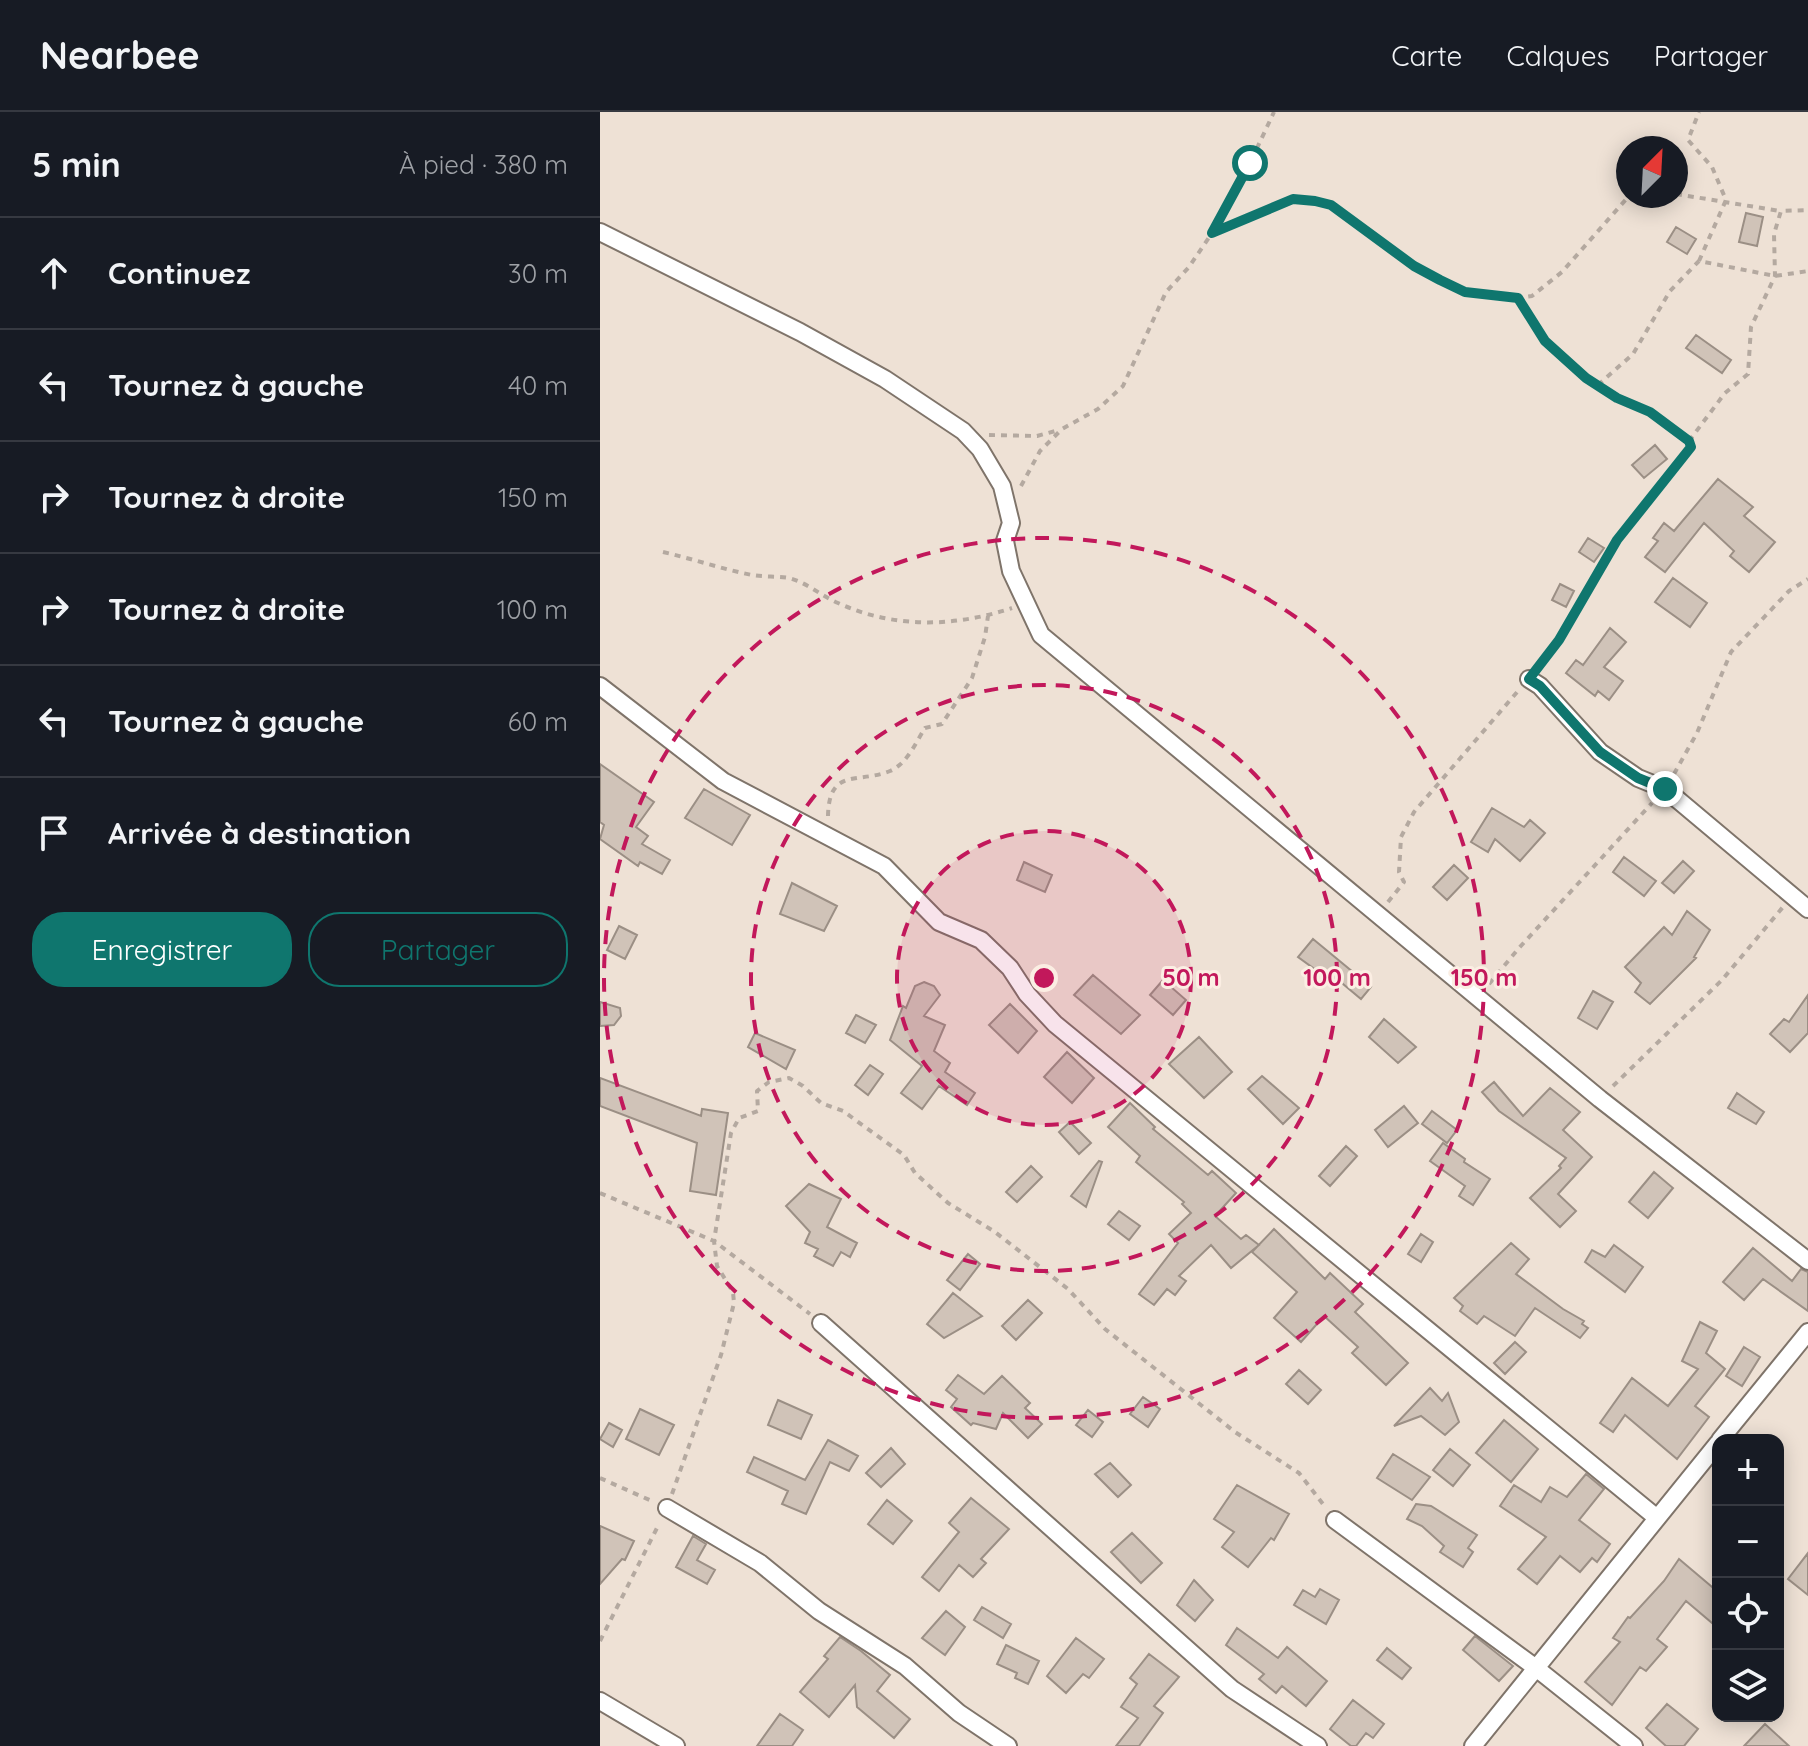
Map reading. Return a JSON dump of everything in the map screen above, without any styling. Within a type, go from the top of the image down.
[{"type":"street","points":[[600,232],[800,332],[885,379],[963,431],[980,449],[1002,486],[1011,523],[1005,541],[1011,571],[1041,635],[1600,1099],[1808,1261]]},
{"type":"street","points":[[1529,679],[1540,686],[1600,752],[1638,778],[1665,789],[1808,909]]},
{"type":"street","points":[[600,686],[723,781],[888,869],[939,922],[981,940],[1010,968],[1027,994],[1055,1024],[1657,1518]]},
{"type":"street","points":[[821,1323],[1232,1689],[1318,1746]]},
{"type":"street","points":[[1725,1434],[1808,1332]]},
{"type":"street","points":[[1473,1746],[1712,1451]]},
{"type":"street","points":[[667,1508],[760,1563],[811,1605],[913,1671],[943,1701],[1008,1746]]},
{"type":"street","points":[[1335,1520],[1536,1668],[1634,1746]]},
{"type":"street","points":[[600,1701],[676,1746]]},
{"type":"path","points":[[963,431],[997,436],[1037,436],[1062,429],[1098,409],[1123,386],[1166,292],[1189,267],[1212,233],[1274,112]]},
{"type":"path","points":[[1598,385],[1633,354],[1670,291],[1699,261],[1726,200],[1712,167],[1688,140],[1699,112]]},
{"type":"path","points":[[1688,195],[1781,211],[1808,210]]},
{"type":"path","points":[[1212,233],[1293,199],[1315,201],[1331,205],[1414,266],[1465,292],[1518,298],[1532,296],[1562,272],[1618,208]]},
{"type":"path","points":[[1689,441],[1725,393],[1748,374],[1751,327],[1775,276],[1774,234],[1781,211]]},
{"type":"path","points":[[1699,261],[1775,276],[1808,271]]},
{"type":"path","points":[[1378,915],[1404,882],[1399,872],[1401,837],[1414,812],[1559,640],[1617,540],[1691,447],[1689,441],[1650,412],[1617,398],[1598,385],[1545,341],[1518,298]]},
{"type":"path","points":[[1020,488],[1040,451],[1062,429]]},
{"type":"path","points":[[663,552],[755,575],[789,578],[815,588],[837,603],[883,618],[930,624],[988,616],[1026,603]]},
{"type":"path","points":[[830,837],[830,793],[844,780],[890,771],[904,761],[925,728],[942,724],[972,678],[988,616]]},
{"type":"path","points":[[1600,1099],[1722,980],[1765,931],[1792,894]]},
{"type":"path","points":[[600,1641],[667,1508],[721,1355],[734,1303],[733,1292],[717,1266],[714,1241],[731,1133],[739,1118],[758,1111],[757,1091],[769,1082],[789,1078],[821,1103],[843,1111],[904,1155],[915,1173],[948,1203],[995,1232],[1068,1289],[1105,1329],[1235,1432],[1299,1473],[1335,1520]]},
{"type":"path","points":[[600,1193],[714,1241],[821,1323]]},
{"type":"path","points":[[600,1478],[667,1508]]},
{"type":"building","points":[[1746,213],[1763,217],[1757,246],[1739,242]]},
{"type":"building","points":[[1676,227],[1696,239],[1687,254],[1667,242]]},
{"type":"building","points":[[1696,335],[1731,360],[1722,373],[1686,348]]},
{"type":"building","points":[[1655,445],[1667,459],[1644,478],[1632,465]]},
{"type":"building","points":[[1718,479],[1753,507],[1744,516],[1775,542],[1749,572],[1730,556],[1734,551],[1704,523],[1665,572],[1645,557],[1658,541],[1653,538],[1664,523],[1674,531]]},
{"type":"building","points":[[1588,538],[1604,548],[1594,562],[1579,552]]},
{"type":"building","points":[[1673,578],[1707,603],[1690,627],[1655,602]]},
{"type":"building","points":[[1560,584],[1574,591],[1566,607],[1552,600]]},
{"type":"building","points":[[1610,628],[1626,642],[1604,667],[1623,681],[1609,700],[1598,691],[1595,696],[1566,673],[1576,660],[1583,665]]},
{"type":"building","points":[[600,764],[654,802],[636,827],[648,836],[642,844],[670,860],[662,874],[640,862],[638,866],[600,839],[604,825],[600,822]]},
{"type":"building","points":[[704,789],[750,815],[732,845],[685,818]]},
{"type":"building","points":[[1492,808],[1524,827],[1530,820],[1545,833],[1520,861],[1495,839],[1488,852],[1471,842]]},
{"type":"building","points":[[1624,857],[1656,881],[1644,896],[1613,872]]},
{"type":"building","points":[[1683,861],[1694,871],[1674,893],[1662,883]]},
{"type":"building","points":[[1024,862],[1052,875],[1045,892],[1017,880]]},
{"type":"building","points":[[1454,865],[1468,878],[1447,900],[1433,887]]},
{"type":"building","points":[[792,883],[837,906],[824,931],[780,914]]},
{"type":"building","points":[[1687,911],[1710,930],[1696,958],[1650,1004],[1635,992],[1641,983],[1625,967],[1664,927],[1672,935]]},
{"type":"building","points":[[619,926],[637,935],[625,959],[607,950]]},
{"type":"building","points":[[1313,939],[1371,987],[1361,999],[1337,979],[1334,983],[1298,957]]},
{"type":"building","points":[[1093,975],[1140,1015],[1121,1034],[1074,995]]},
{"type":"building","points":[[1163,980],[1186,1000],[1173,1015],[1150,995]]},
{"type":"building","points":[[924,982],[934,986],[940,995],[924,1016],[945,1025],[934,1051],[950,1063],[945,1072],[975,1093],[967,1105],[939,1086],[922,1109],[901,1093],[922,1066],[890,1040],[903,1006],[906,1008],[915,986]]},
{"type":"building","points":[[1593,991],[1613,1002],[1597,1029],[1578,1018]]},
{"type":"building","points":[[1808,995],[1808,1033],[1790,1052],[1770,1034],[1784,1019],[1789,1022]]},
{"type":"building","points":[[600,1002],[620,1008],[621,1016],[614,1025],[600,1026]]},
{"type":"building","points":[[1010,1004],[1037,1031],[1018,1053],[989,1025]]},
{"type":"building","points":[[856,1015],[876,1025],[865,1043],[846,1033]]},
{"type":"building","points":[[1384,1019],[1416,1047],[1398,1063],[1369,1037]]},
{"type":"building","points":[[755,1033],[795,1050],[786,1069],[748,1047]]},
{"type":"building","points":[[1199,1037],[1232,1072],[1204,1098],[1169,1064]]},
{"type":"building","points":[[1067,1052],[1094,1078],[1072,1103],[1044,1077]]},
{"type":"building","points":[[870,1065],[883,1074],[868,1095],[855,1085]]},
{"type":"building","points":[[1262,1076],[1299,1108],[1283,1124],[1248,1089]]},
{"type":"building","points":[[600,1078],[701,1116],[702,1109],[728,1113],[716,1195],[690,1191],[697,1143],[600,1106]]},
{"type":"building","points":[[1494,1082],[1523,1116],[1550,1088],[1580,1112],[1563,1130],[1592,1157],[1558,1194],[1576,1211],[1560,1227],[1530,1198],[1561,1168],[1559,1166],[1566,1158],[1499,1111],[1482,1092]]},
{"type":"building","points":[[1737,1093],[1764,1112],[1756,1124],[1728,1108]]},
{"type":"building","points":[[1130,1103],[1155,1127],[1153,1129],[1208,1175],[1212,1171],[1236,1193],[1215,1216],[1241,1239],[1246,1235],[1259,1245],[1231,1268],[1211,1245],[1179,1276],[1186,1281],[1175,1295],[1167,1289],[1154,1305],[1139,1294],[1178,1243],[1169,1234],[1191,1213],[1182,1204],[1184,1202],[1136,1162],[1140,1156],[1108,1127]]},
{"type":"building","points":[[1404,1106],[1418,1123],[1388,1147],[1375,1130]]},
{"type":"building","points":[[1432,1111],[1457,1130],[1447,1143],[1422,1124]]},
{"type":"building","points":[[1070,1122],[1091,1143],[1079,1154],[1059,1132]]},
{"type":"building","points":[[1443,1143],[1490,1179],[1473,1205],[1459,1196],[1465,1186],[1430,1161]]},
{"type":"building","points":[[1346,1146],[1357,1156],[1330,1186],[1319,1176]]},
{"type":"building","points":[[1099,1161],[1102,1162],[1086,1207],[1071,1196]]},
{"type":"building","points":[[1031,1166],[1042,1177],[1017,1202],[1006,1192]]},
{"type":"building","points":[[1654,1172],[1673,1188],[1648,1218],[1629,1202]]},
{"type":"building","points":[[809,1184],[841,1199],[827,1227],[857,1243],[850,1257],[841,1252],[833,1266],[814,1256],[818,1249],[805,1243],[810,1232],[786,1206]]},
{"type":"building","points":[[1119,1211],[1140,1226],[1129,1240],[1108,1224]]},
{"type":"building","points":[[1274,1229],[1325,1279],[1330,1273],[1363,1304],[1355,1312],[1408,1363],[1386,1385],[1352,1353],[1358,1347],[1324,1316],[1301,1342],[1274,1318],[1297,1292],[1252,1252]]},
{"type":"building","points":[[1421,1234],[1433,1242],[1421,1262],[1408,1254]]},
{"type":"building","points":[[1511,1243],[1529,1259],[1516,1274],[1584,1321],[1582,1324],[1588,1328],[1580,1338],[1535,1308],[1515,1336],[1484,1316],[1477,1324],[1460,1311],[1463,1306],[1454,1298]]},
{"type":"building","points":[[1614,1245],[1643,1267],[1625,1292],[1585,1262],[1592,1250],[1605,1257]]},
{"type":"building","points":[[1753,1248],[1792,1281],[1801,1269],[1808,1272],[1808,1311],[1763,1279],[1744,1300],[1723,1282]]},
{"type":"building","points":[[968,1254],[980,1264],[960,1290],[947,1280]]},
{"type":"building","points":[[953,1293],[982,1316],[944,1338],[927,1324]]},
{"type":"building","points":[[1028,1300],[1042,1313],[1016,1340],[1002,1326]]},
{"type":"building","points":[[1700,1322],[1717,1331],[1706,1353],[1725,1369],[1695,1406],[1709,1417],[1677,1459],[1625,1415],[1613,1432],[1600,1423],[1632,1378],[1668,1406],[1698,1369],[1682,1361]]},
{"type":"building","points":[[1515,1342],[1526,1352],[1505,1374],[1494,1363]]},
{"type":"building","points":[[1744,1347],[1760,1357],[1742,1386],[1726,1376]]},
{"type":"building","points":[[1299,1370],[1321,1390],[1308,1404],[1286,1384]]},
{"type":"building","points":[[958,1375],[984,1394],[1002,1376],[1030,1403],[1025,1408],[1042,1424],[1028,1438],[1003,1413],[996,1429],[971,1425],[951,1407],[957,1399],[946,1390]]},
{"type":"building","points":[[1430,1388],[1442,1401],[1448,1393],[1459,1422],[1445,1435],[1421,1416],[1394,1426]]},
{"type":"building","points":[[1143,1397],[1160,1409],[1148,1427],[1130,1414]]},
{"type":"building","points":[[778,1400],[812,1415],[801,1439],[768,1425]]},
{"type":"building","points":[[640,1409],[674,1425],[659,1455],[626,1439]]},
{"type":"building","points":[[1088,1410],[1103,1422],[1092,1437],[1076,1425]]},
{"type":"building","points":[[1504,1420],[1538,1449],[1511,1482],[1476,1453]]},
{"type":"building","points":[[609,1423],[622,1430],[613,1447],[600,1439]]},
{"type":"building","points":[[828,1440],[858,1456],[849,1471],[830,1462],[806,1514],[782,1504],[788,1491],[747,1472],[754,1457],[805,1480]]},
{"type":"building","points":[[891,1448],[905,1464],[881,1487],[866,1473]]},
{"type":"building","points":[[1450,1449],[1470,1465],[1453,1486],[1433,1470]]},
{"type":"building","points":[[1393,1454],[1430,1477],[1412,1500],[1377,1478]]},
{"type":"building","points":[[1110,1463],[1131,1485],[1118,1497],[1095,1474]]},
{"type":"building","points":[[1586,1474],[1604,1489],[1579,1520],[1610,1544],[1597,1562],[1592,1558],[1580,1572],[1560,1556],[1537,1584],[1518,1569],[1546,1537],[1500,1506],[1514,1485],[1541,1502],[1550,1487],[1567,1497]]},
{"type":"building","points":[[1237,1485],[1289,1514],[1274,1540],[1271,1538],[1248,1567],[1222,1547],[1234,1532],[1214,1519]]},
{"type":"building","points":[[971,1498],[1009,1529],[981,1559],[986,1563],[973,1577],[959,1565],[939,1591],[922,1577],[959,1532],[949,1523]]},
{"type":"building","points":[[887,1500],[912,1521],[893,1544],[868,1524]]},
{"type":"building","points":[[1416,1504],[1431,1506],[1477,1535],[1468,1548],[1473,1552],[1463,1567],[1440,1552],[1444,1546],[1422,1526],[1407,1519]]},
{"type":"building","points":[[600,1526],[634,1541],[625,1560],[622,1559],[600,1584]]},
{"type":"building","points":[[1132,1533],[1162,1563],[1141,1583],[1111,1552]]},
{"type":"building","points":[[693,1536],[706,1544],[697,1560],[715,1570],[707,1584],[676,1567]]},
{"type":"building","points":[[1808,1553],[1808,1595],[1788,1579]]},
{"type":"building","points":[[1679,1559],[1712,1587],[1712,1623],[1686,1601],[1657,1639],[1667,1647],[1646,1671],[1640,1667],[1612,1705],[1585,1682],[1620,1642],[1613,1638],[1628,1617],[1664,1581]]},
{"type":"building","points":[[1194,1580],[1213,1600],[1195,1621],[1177,1605]]},
{"type":"building","points":[[1320,1589],[1339,1600],[1326,1624],[1294,1605],[1303,1590],[1315,1597]]},
{"type":"building","points":[[982,1607],[1011,1624],[1003,1638],[974,1620]]},
{"type":"building","points":[[946,1611],[965,1627],[945,1655],[922,1638]]},
{"type":"building","points":[[1237,1628],[1278,1658],[1287,1647],[1327,1681],[1306,1706],[1282,1686],[1276,1693],[1259,1679],[1264,1674],[1226,1645]]},
{"type":"building","points":[[1475,1636],[1513,1666],[1499,1681],[1463,1650]]},
{"type":"building","points":[[840,1637],[890,1675],[877,1691],[910,1719],[894,1738],[857,1707],[855,1685],[829,1717],[800,1692],[828,1659],[824,1656]]},
{"type":"building","points":[[1076,1638],[1104,1659],[1089,1678],[1083,1674],[1066,1693],[1047,1676]]},
{"type":"building","points":[[1006,1645],[1039,1661],[1028,1684],[1015,1678],[1017,1673],[997,1664]]},
{"type":"building","points":[[1387,1648],[1411,1668],[1402,1679],[1377,1660]]},
{"type":"building","points":[[1149,1654],[1179,1677],[1154,1706],[1163,1713],[1139,1746],[1116,1746],[1138,1718],[1121,1707],[1137,1684],[1130,1678]]},
{"type":"building","points":[[1353,1700],[1384,1724],[1373,1738],[1366,1733],[1356,1746],[1351,1746],[1330,1729]]},
{"type":"building","points":[[1667,1704],[1698,1729],[1684,1746],[1666,1746],[1646,1728]]},
{"type":"building","points":[[780,1714],[803,1730],[792,1746],[757,1746]]},
{"type":"building","points":[[1765,1724],[1789,1746],[1744,1746]]},
{"type":"route","points":[[1250,163],[1212,233],[1293,199],[1331,205],[1414,266],[1440,280],[1465,292],[1518,298],[1545,341],[1586,378],[1617,398],[1650,412],[1689,441],[1691,447],[1617,540],[1559,640],[1529,679],[1540,686],[1600,752],[1638,778],[1665,789]]}]
